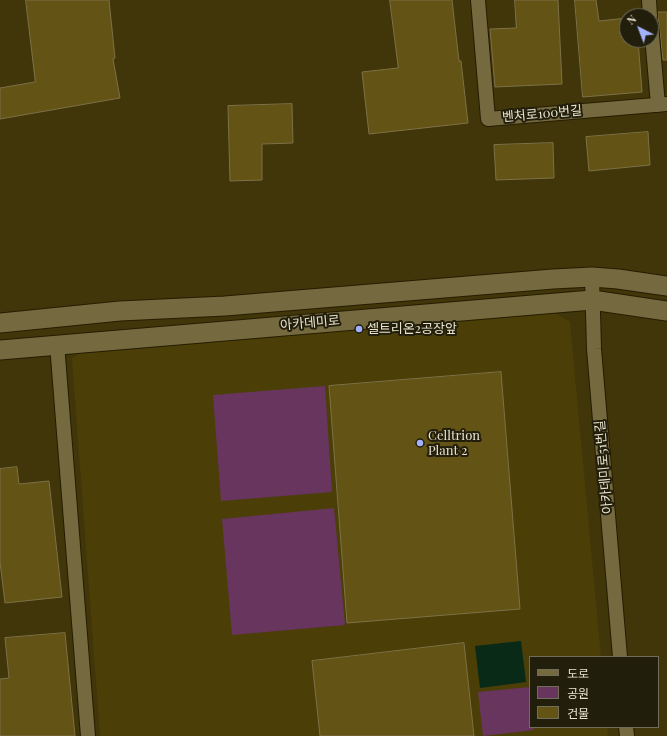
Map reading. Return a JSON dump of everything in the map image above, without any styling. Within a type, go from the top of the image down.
[{"type":"main road","name":"아카데미로","points":[[0,323],[120,311],[225,306],[545,279],[592,277],[618,278],[667,286]]},
{"type":"main road","name":"아카데미로","points":[[0,350],[592,300],[667,311]]},
{"type":"street","name":"벤처로100번길","points":[[478,0],[488,119],[662,105]]},
{"type":"street","points":[[654,48],[662,105]]},
{"type":"street","name":"아카데미로51번길","points":[[592,277],[594,349],[620,656]]},
{"type":"street","points":[[57,344],[88,736]]},
{"type":"shaded area","points":[[545,307],[570,322],[601,656],[529,656],[529,728],[607,728],[608,736],[100,736],[72,358],[94,344]]},
{"type":"shaded area","points":[[521,641],[526,682],[480,688],[475,646]]},
{"type":"green space","points":[[325,386],[332,492],[221,501],[213,395]]},
{"type":"green space","points":[[334,508],[345,625],[232,635],[222,519]]},
{"type":"green space","points":[[529,687],[529,728],[534,728],[534,730],[483,736],[478,692]]},
{"type":"building","points":[[26,0],[109,0],[115,58],[113,59],[120,98],[0,119],[0,88],[35,82]]},
{"type":"building","points":[[390,0],[452,0],[468,123],[369,134],[362,72],[398,68]]},
{"type":"building","points":[[515,0],[558,0],[562,84],[495,87],[490,29],[516,28]]},
{"type":"building","points":[[575,0],[596,0],[599,21],[619,19],[619,48],[639,48],[642,92],[583,97]]},
{"type":"building","points":[[659,12],[667,12],[667,60],[663,60]]},
{"type":"building","points":[[292,104],[293,143],[262,144],[262,180],[230,181],[228,106]]},
{"type":"building","points":[[648,132],[650,165],[589,171],[586,137]]},
{"type":"building","points":[[553,143],[554,178],[496,180],[494,145]]},
{"type":"building","name":"Celltrion Plant 2","points":[[501,372],[520,609],[347,623],[329,386]]},
{"type":"building","points":[[17,467],[19,484],[49,481],[62,597],[5,603],[0,562],[0,469]]},
{"type":"building","points":[[65,633],[75,736],[0,736],[0,679],[9,678],[5,638]]},
{"type":"building","points":[[464,643],[474,736],[320,736],[312,661]]},
{"type":"place","name":"셀트리온2공장앞","points":[[359,329]]},
{"type":"place","name":"Celltrion Plant 2","points":[[420,443]]}]
